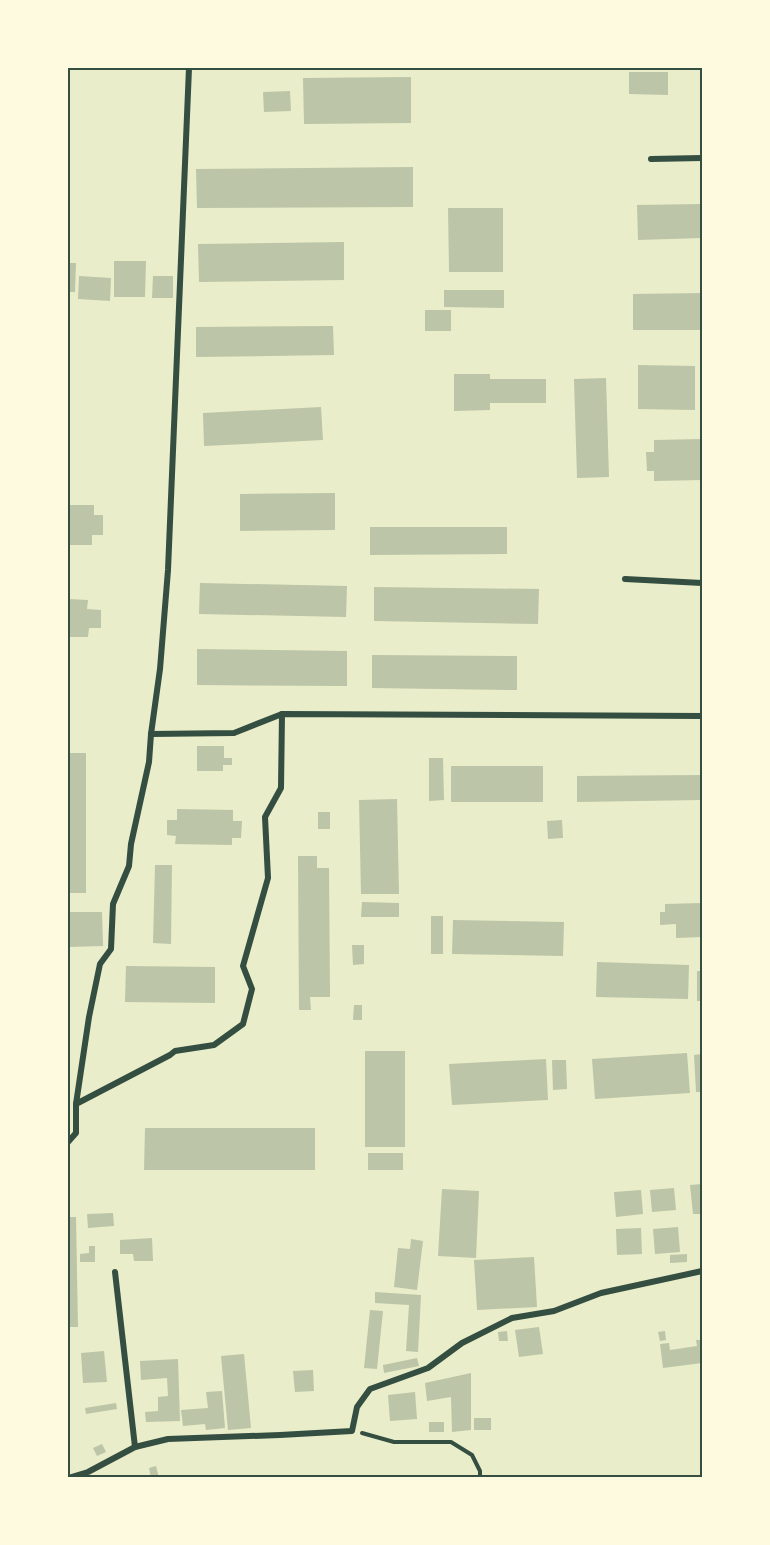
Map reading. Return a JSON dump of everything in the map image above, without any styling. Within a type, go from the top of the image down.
[{"type":"street","points":[[68,1142],[76,1133],[76,1104],[89,1017],[100,964],[111,949],[113,904],[129,866],[131,844],[149,762],[160,669],[168,570],[189,68]]},
{"type":"street","points":[[651,159],[702,158]]},
{"type":"street","points":[[625,579],[702,583]]},
{"type":"street","points":[[151,734],[234,734],[282,714],[702,716]]},
{"type":"street","points":[[76,1104],[170,1056],[175,1051],[214,1045],[243,1024],[252,989],[243,966],[268,878],[265,817],[281,788],[282,714]]},
{"type":"street","points":[[68,1478],[88,1472],[135,1447],[168,1439],[352,1431],[357,1407],[370,1389],[428,1368],[462,1343],[512,1318],[554,1311],[601,1293],[702,1271]]},
{"type":"street","points":[[115,1272],[135,1447]]},
{"type":"path","points":[[352,1431],[394,1442],[450,1442],[472,1455],[480,1471],[480,1478]]},
{"type":"building","points":[[629,72],[668,72],[668,95],[629,94]]},
{"type":"building","points":[[411,77],[411,123],[304,124],[303,78]]},
{"type":"building","points":[[290,91],[291,111],[264,112],[263,92]]},
{"type":"building","points":[[413,167],[413,207],[197,208],[196,169]]},
{"type":"building","points":[[702,204],[702,238],[638,240],[637,205]]},
{"type":"building","points":[[448,208],[503,208],[503,272],[449,272]]},
{"type":"building","points":[[344,242],[344,280],[199,282],[198,244]]},
{"type":"building","points":[[114,261],[146,261],[145,297],[114,297]]},
{"type":"building","points":[[68,263],[76,263],[75,292],[68,292]]},
{"type":"building","points":[[79,276],[111,278],[110,301],[78,299]]},
{"type":"building","points":[[153,276],[173,276],[173,298],[152,298]]},
{"type":"building","points":[[444,290],[504,290],[504,308],[444,307]]},
{"type":"building","points":[[702,293],[702,330],[633,330],[633,294]]},
{"type":"building","points":[[425,310],[451,310],[451,331],[425,331]]},
{"type":"building","points":[[333,326],[334,355],[196,357],[196,327]]},
{"type":"building","points":[[638,365],[695,366],[695,410],[638,409]]},
{"type":"building","points":[[454,374],[490,374],[490,379],[546,379],[546,403],[490,403],[490,410],[454,411]]},
{"type":"building","points":[[606,378],[609,477],[577,478],[574,379]]},
{"type":"building","points":[[321,407],[323,440],[204,446],[203,413]]},
{"type":"building","points":[[702,439],[702,480],[654,481],[654,471],[647,471],[646,452],[654,452],[654,440]]},
{"type":"building","points":[[335,493],[335,530],[240,531],[240,494]]},
{"type":"building","points":[[68,505],[94,505],[94,515],[103,515],[103,535],[92,535],[92,545],[68,545]]},
{"type":"building","points":[[370,527],[507,527],[507,554],[370,555]]},
{"type":"building","points":[[200,583],[347,586],[346,617],[199,614]]},
{"type":"building","points":[[374,587],[539,589],[538,624],[374,621]]},
{"type":"building","points":[[68,599],[88,600],[87,609],[101,610],[101,628],[89,628],[88,637],[68,637]]},
{"type":"building","points":[[197,649],[347,651],[347,686],[197,685]]},
{"type":"building","points":[[372,655],[517,656],[517,690],[372,688]]},
{"type":"building","points":[[197,746],[224,746],[224,758],[232,758],[232,765],[223,765],[223,771],[197,771]]},
{"type":"building","points":[[68,753],[86,753],[86,893],[68,893]]},
{"type":"building","points":[[429,758],[443,758],[444,800],[429,801]]},
{"type":"building","points":[[451,766],[543,766],[543,802],[451,802]]},
{"type":"building","points":[[701,775],[701,800],[577,802],[577,776]]},
{"type":"building","points":[[397,799],[399,894],[361,894],[359,800]]},
{"type":"building","points":[[177,809],[233,810],[233,821],[242,821],[241,838],[232,838],[232,845],[175,844],[176,836],[167,835],[167,820],[177,820]]},
{"type":"building","points":[[318,812],[330,812],[330,829],[318,829]]},
{"type":"building","points":[[562,820],[563,838],[548,839],[547,821]]},
{"type":"building","points":[[298,856],[317,856],[317,868],[329,868],[330,997],[310,997],[311,1010],[299,1010]]},
{"type":"building","points":[[155,865],[172,865],[171,944],[153,943]]},
{"type":"building","points":[[362,902],[399,903],[399,917],[361,917]]},
{"type":"building","points":[[702,903],[702,937],[676,938],[676,924],[660,925],[660,912],[665,912],[665,904]]},
{"type":"building","points":[[68,912],[102,912],[103,946],[68,947]]},
{"type":"building","points":[[431,916],[443,916],[443,954],[431,954]]},
{"type":"building","points":[[453,920],[564,922],[563,956],[452,954]]},
{"type":"building","points":[[352,945],[364,945],[364,964],[353,965]]},
{"type":"building","points":[[597,962],[689,965],[688,999],[596,997]]},
{"type":"building","points":[[126,966],[215,967],[215,1003],[125,1002]]},
{"type":"building","points":[[697,971],[702,971],[702,1001],[697,1001]]},
{"type":"building","points":[[354,1005],[362,1005],[362,1020],[353,1020]]},
{"type":"building","points":[[365,1051],[405,1051],[405,1147],[365,1147]]},
{"type":"building","points":[[687,1053],[690,1093],[595,1099],[592,1059]]},
{"type":"building","points":[[702,1054],[702,1092],[696,1092],[694,1055]]},
{"type":"building","points":[[546,1059],[548,1100],[452,1105],[449,1064]]},
{"type":"building","points":[[552,1060],[566,1060],[567,1089],[553,1090]]},
{"type":"building","points":[[145,1128],[315,1128],[315,1170],[144,1170]]},
{"type":"building","points":[[368,1153],[403,1153],[403,1170],[368,1170]]},
{"type":"building","points":[[702,1184],[702,1214],[693,1214],[690,1185]]},
{"type":"building","points":[[674,1188],[676,1210],[652,1212],[650,1190]]},
{"type":"building","points":[[442,1189],[479,1191],[476,1258],[438,1256]]},
{"type":"building","points":[[641,1190],[643,1214],[616,1217],[614,1192]]},
{"type":"building","points":[[113,1213],[114,1226],[88,1228],[87,1214]]},
{"type":"building","points":[[68,1217],[76,1217],[78,1327],[68,1327]]},
{"type":"building","points":[[678,1227],[680,1252],[655,1254],[653,1229]]},
{"type":"building","points":[[641,1228],[642,1254],[617,1255],[616,1229]]},
{"type":"building","points":[[152,1238],[153,1261],[134,1261],[133,1254],[120,1254],[120,1240]]},
{"type":"building","points":[[411,1239],[423,1241],[417,1290],[394,1287],[398,1248],[410,1249]]},
{"type":"building","points":[[89,1246],[95,1246],[95,1262],[80,1262],[80,1254],[89,1253]]},
{"type":"building","points":[[687,1254],[687,1262],[670,1263],[670,1255]]},
{"type":"building","points":[[534,1257],[537,1307],[477,1310],[474,1260]]},
{"type":"building","points":[[375,1292],[421,1295],[418,1352],[406,1351],[409,1305],[375,1303]]},
{"type":"building","points":[[370,1310],[383,1311],[377,1369],[364,1368]]},
{"type":"building","points":[[539,1327],[543,1354],[519,1357],[515,1330]]},
{"type":"building","points":[[507,1331],[508,1341],[499,1341],[498,1332]]},
{"type":"building","points":[[665,1331],[666,1340],[660,1341],[658,1332]]},
{"type":"building","points":[[696,1340],[702,1340],[702,1363],[663,1368],[660,1344],[669,1343],[670,1350],[697,1346]]},
{"type":"building","points":[[104,1351],[107,1382],[83,1383],[81,1353]]},
{"type":"building","points":[[244,1354],[251,1428],[228,1430],[221,1356]]},
{"type":"building","points":[[417,1358],[419,1366],[384,1373],[383,1365]]},
{"type":"building","points":[[178,1359],[180,1421],[146,1422],[145,1412],[158,1411],[158,1397],[168,1396],[167,1378],[141,1380],[140,1361]]},
{"type":"building","points":[[313,1370],[314,1391],[295,1392],[293,1371]]},
{"type":"building","points":[[471,1373],[471,1430],[452,1432],[451,1397],[427,1401],[425,1383]]},
{"type":"building","points":[[222,1391],[225,1428],[206,1430],[205,1424],[183,1426],[181,1410],[208,1408],[206,1392]]},
{"type":"building","points":[[415,1392],[417,1419],[390,1421],[388,1395]]},
{"type":"building","points":[[116,1403],[117,1409],[86,1414],[85,1408]]},
{"type":"building","points":[[474,1418],[491,1418],[491,1430],[474,1430]]},
{"type":"building","points":[[429,1422],[444,1422],[444,1432],[429,1432]]},
{"type":"building","points":[[102,1444],[106,1452],[97,1456],[93,1448]]},
{"type":"building","points":[[156,1466],[159,1478],[151,1478],[149,1468]]}]
